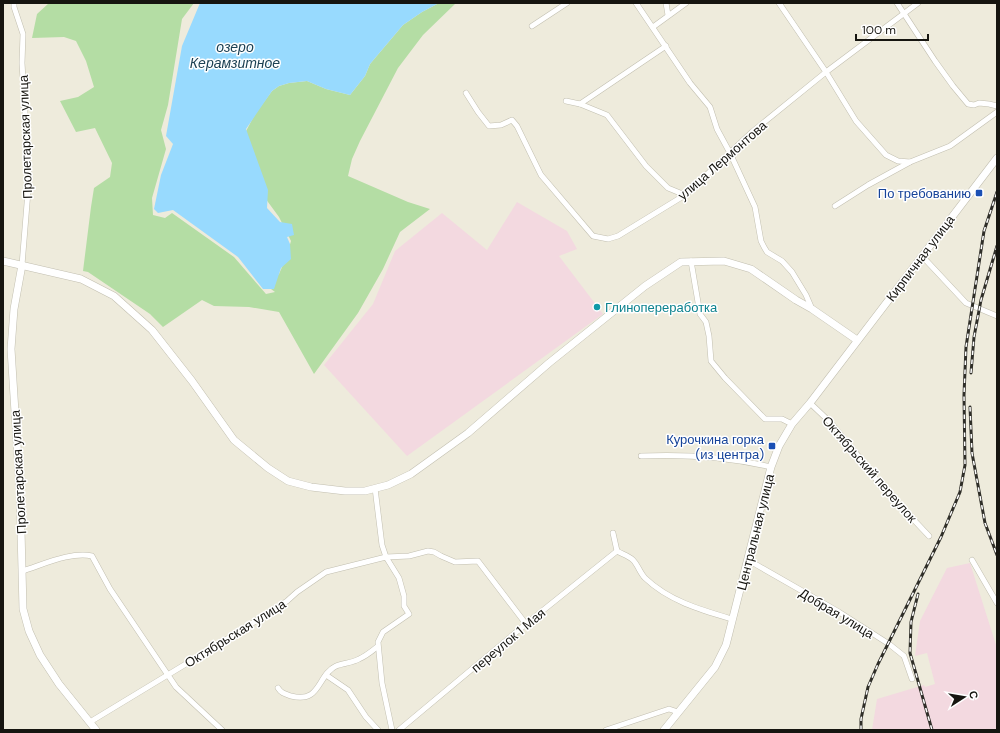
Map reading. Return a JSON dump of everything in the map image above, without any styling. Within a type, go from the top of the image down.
[{"type":"street","name":"Пролетарская улица","points":[[14,3],[23,34],[22,63],[29,179],[22,265],[14,309],[11,349],[20,491],[23,610],[29,631],[40,655],[59,684],[96,730]]},
{"type":"street","points":[[532,26],[567,3]]},
{"type":"street","points":[[636,3],[690,83],[710,107],[717,129],[755,207],[760,237],[764,247],[767,252],[782,261],[792,272],[806,295],[812,309]]},
{"type":"street","points":[[666,3],[668,15]]},
{"type":"street","points":[[653,27],[686,3]]},
{"type":"street","points":[[778,3],[826,72],[856,121],[886,155],[898,161],[910,162]]},
{"type":"street","points":[[897,3],[934,61],[952,86],[968,104],[974,105],[980,103],[997,106]]},
{"type":"street","name":"улица Лермонтова","points":[[466,93],[489,126],[501,125],[512,120],[517,126],[547,182],[593,236],[597,238],[608,238],[618,236],[685,195],[752,132],[826,72],[918,3]]},
{"type":"street","points":[[580,104],[666,46]]},
{"type":"street","points":[[566,101],[580,104],[607,115],[646,166],[668,188],[685,195]]},
{"type":"street","points":[[835,206],[868,185],[910,162],[950,146],[997,112]]},
{"type":"street","name":"Кирпичная улица","points":[[858,340],[997,158]]},
{"type":"street","points":[[922,256],[966,304],[997,316]]},
{"type":"street","points":[[3,261],[81,279],[114,296],[152,330],[192,381],[234,440],[268,468],[288,481],[311,487],[345,491],[365,491],[388,485],[411,474],[468,433],[549,363],[645,286],[681,262],[724,261],[751,269],[858,340]]},
{"type":"street","points":[[691,261],[700,314],[706,322],[709,336],[711,360],[725,378],[766,419],[782,419],[792,424]]},
{"type":"street","name":"Центральная улица","points":[[664,730],[718,663],[726,645],[771,467],[779,446],[792,424],[858,340]]},
{"type":"street","name":"Октябрьский переулок","points":[[810,403],[830,422],[878,482],[929,536]]},
{"type":"street","points":[[641,456],[668,455],[714,457],[771,467]]},
{"type":"street","points":[[375,488],[382,545],[386,557],[399,578],[404,596],[404,606],[409,614],[388,628],[379,638],[378,647],[382,671],[382,684],[392,730]]},
{"type":"street","points":[[613,533],[617,551],[632,560],[644,578],[680,601],[706,612],[732,619]]},
{"type":"street","name":"Октябрьская улица","points":[[90,722],[281,605],[326,572],[386,557],[410,556],[428,551],[434,552],[456,562],[478,561],[526,624]]},
{"type":"street","name":"переулок 1 Мая","points":[[399,730],[526,624],[617,551]]},
{"type":"street","points":[[22,571],[64,558],[86,554],[92,556],[110,589],[176,686],[222,730]]},
{"type":"street","name":"Добрая улица","points":[[748,560],[839,612],[889,644],[904,656],[912,679]]},
{"type":"street","points":[[972,560],[997,603]]},
{"type":"street","points":[[278,688],[284,694],[298,698],[308,695],[317,690],[326,675],[336,667],[359,659],[378,647]]},
{"type":"street","points":[[326,675],[348,690],[366,717],[378,730]]},
{"type":"street","points":[[606,730],[668,709],[678,712]]},
{"type":"shaded area","points":[[517,202],[567,231],[577,249],[559,256],[603,314],[407,456],[324,365],[373,304],[395,251],[442,213],[487,250]]},
{"type":"shaded area","points":[[970,563],[997,648],[997,730],[872,730],[877,699],[924,685],[925,687],[935,684],[927,653],[915,656],[920,621],[947,568]]},
{"type":"green space","points":[[49,3],[194,3],[182,19],[168,105],[161,130],[166,149],[152,198],[153,215],[165,218],[172,213],[234,257],[266,294],[275,292],[267,286],[279,274],[291,241],[279,217],[257,187],[244,135],[255,114],[272,91],[279,86],[289,83],[307,81],[326,89],[350,95],[365,76],[370,64],[403,25],[439,3],[456,3],[423,35],[398,68],[360,141],[352,159],[348,176],[408,202],[430,209],[400,232],[383,269],[358,313],[314,374],[279,312],[249,307],[214,306],[202,300],[163,327],[150,314],[88,272],[83,271],[94,188],[110,177],[112,163],[95,128],[76,132],[60,101],[78,97],[94,87],[86,61],[76,41],[64,37],[32,38],[37,14]]},
{"type":"water","name":"озеро Керамзитное","points":[[200,3],[439,3],[403,25],[370,64],[365,76],[350,95],[326,89],[307,81],[279,86],[272,91],[246,129],[268,190],[267,208],[280,222],[292,224],[294,235],[287,237],[290,244],[291,259],[281,268],[274,289],[263,289],[238,257],[173,210],[158,213],[154,209],[161,175],[173,144],[166,136],[182,46]]},
{"type":"railway","points":[[861,730],[861,719],[868,687],[941,537],[960,492],[965,465],[964,395],[966,347],[984,231],[997,192]]},
{"type":"railway","points":[[971,373],[974,337],[981,300],[997,246]]},
{"type":"railway","points":[[970,407],[972,453],[985,523],[997,555]]},
{"type":"railway","points":[[918,594],[911,622],[910,653],[932,730]]},
{"type":"place","name":"По требованию","points":[[979,193]]},
{"type":"place","name":"Глинопереработка","points":[[597,307]]},
{"type":"place","name":"Курочкина горка (из центра)","points":[[772,446]]}]
